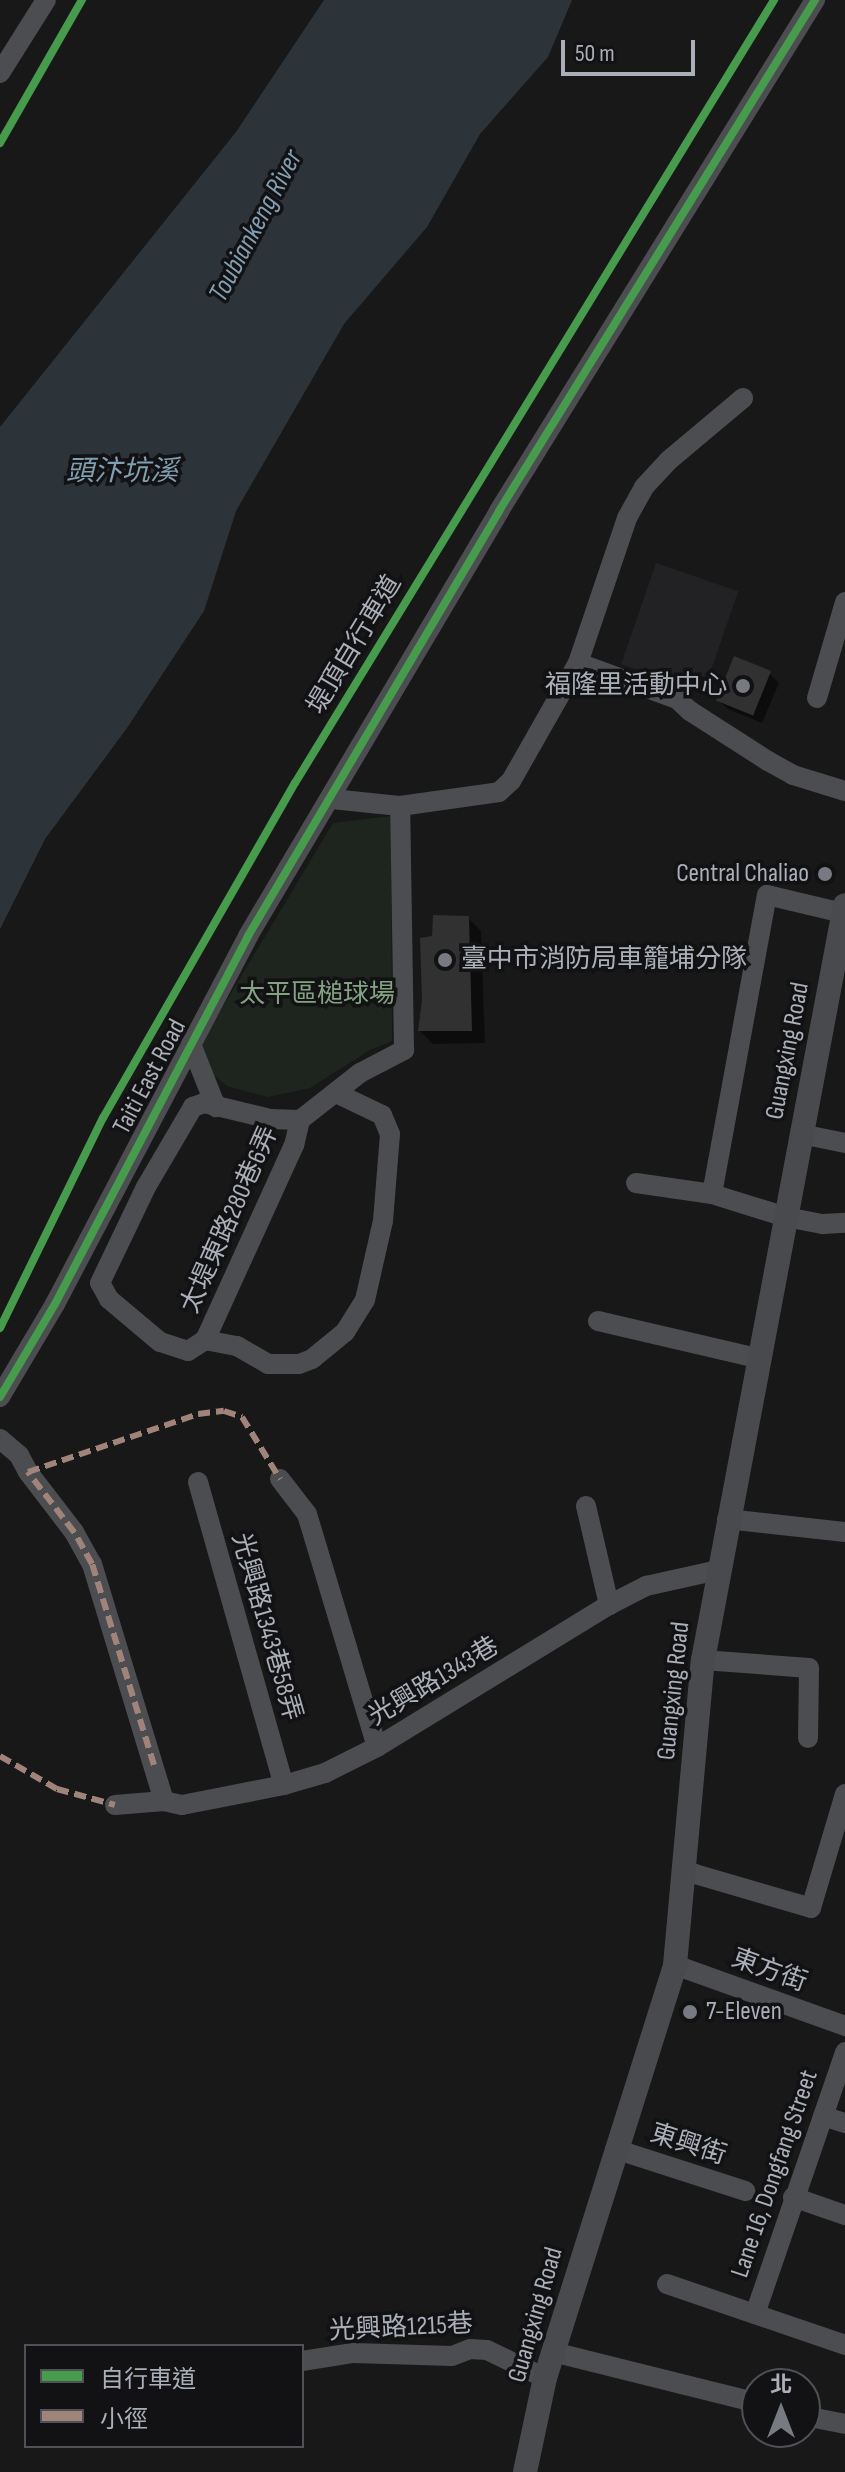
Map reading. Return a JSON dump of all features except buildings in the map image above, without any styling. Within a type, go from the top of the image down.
[{"type":"main road","name":"Guangxing Road","points":[[525,2472],[545,2378],[675,1965],[686,1875],[703,1660],[757,1358],[844,909]]},
{"type":"street","points":[[0,73],[46,0]]},
{"type":"street","name":"Taiti East Road","points":[[0,1397],[40,1332],[142,1135],[194,1052],[248,936],[332,799],[499,511],[815,0]]},
{"type":"street","points":[[332,799],[400,806],[499,792],[511,781],[578,663],[627,518],[644,487],[668,461],[743,398]]},
{"type":"street","points":[[817,698],[839,643],[845,602]]},
{"type":"street","points":[[578,663],[677,699],[690,711],[793,775],[845,791]]},
{"type":"street","points":[[336,1093],[382,1115],[390,1134],[388,1185],[374,1264],[365,1300],[345,1332],[312,1359],[299,1364],[268,1364],[237,1346],[205,1340],[188,1351],[160,1342],[109,1299],[100,1283],[146,1187],[193,1107],[204,1103],[270,1119],[300,1120],[360,1073],[404,1050],[400,806]]},
{"type":"street","points":[[712,1194],[767,895],[844,909]]},
{"type":"street","points":[[194,1052],[216,1107]]},
{"type":"street","name":"太堤東路280巷6弄","points":[[205,1340],[294,1145],[300,1120]]},
{"type":"street","points":[[801,1134],[845,1143]]},
{"type":"street","points":[[636,1183],[712,1194],[786,1217],[823,1224],[845,1223]]},
{"type":"street","points":[[598,1321],[757,1358]]},
{"type":"street","points":[[0,1439],[19,1455],[28,1472],[74,1532],[92,1564],[164,1801]]},
{"type":"street","points":[[280,1479],[307,1514],[377,1747]]},
{"type":"street","name":"光興路1343巷58弄","points":[[198,1482],[284,1785]]},
{"type":"street","points":[[586,1506],[609,1605]]},
{"type":"street","points":[[727,1519],[845,1532]]},
{"type":"street","name":"光興路1343巷","points":[[115,1805],[164,1801],[196,1804],[325,1773],[377,1747],[609,1605],[646,1586],[718,1570]]},
{"type":"street","points":[[703,1660],[809,1668],[808,1738]]},
{"type":"street","points":[[686,1875],[695,1874],[811,1908],[845,1794]]},
{"type":"street","name":"東方街","points":[[675,1965],[845,2026]]},
{"type":"street","name":"Lane 16, Dongfang Street","points":[[755,2314],[845,2052]]},
{"type":"street","points":[[823,2116],[845,2123]]},
{"type":"street","name":"東興街","points":[[615,2149],[745,2191]]},
{"type":"street","points":[[793,2197],[845,2215]]},
{"type":"street","points":[[667,2284],[845,2345]]},
{"type":"street","name":"光興路1215巷","points":[[304,2361],[353,2353],[452,2356],[470,2349],[487,2350],[545,2378]]},
{"type":"street","points":[[553,2352],[741,2399]]},
{"type":"street","points":[[821,2419],[845,2424]]},
{"type":"path","points":[[96,1132],[111,1105]]},
{"type":"path","points":[[103,1118],[142,1135]]},
{"type":"shaded area","points":[[656,563],[738,591],[703,692],[621,664]]},
{"type":"green space","name":"太平區槌球場","points":[[391,816],[392,1041],[370,1050],[310,1088],[268,1097],[227,1086],[201,1065],[200,1045],[333,823]]},
{"type":"water","name":"頭汴坑溪","points":[[324,0],[572,0],[548,57],[480,134],[427,227],[344,324],[236,511],[204,611],[127,728],[45,839],[0,929],[0,427],[236,132]]},
{"type":"marked path","points":[[154,1765],[92,1564],[74,1532],[28,1472],[198,1414],[224,1411],[242,1417],[280,1479]]},
{"type":"marked path","points":[[0,1756],[57,1789],[115,1805]]},
{"type":"cycle path","points":[[0,143],[82,0]]},
{"type":"cycle path","name":"堤頂自行車道","points":[[0,1328],[103,1118],[295,783],[774,0]]},
{"type":"cycle path","points":[[0,1397],[55,1304],[248,936],[499,511],[815,0]]},
{"type":"place","name":"福隆里活動中心","points":[[743,686]]},
{"type":"place","name":"Central Chaliao","points":[[825,874]]},
{"type":"place","name":"臺中市消防局車籠埔分隊","points":[[445,960]]},
{"type":"place","name":"7-Eleven","points":[[690,2012]]},
{"type":"water label","name":"Toubiankeng River","points":[[256,226]]}]
